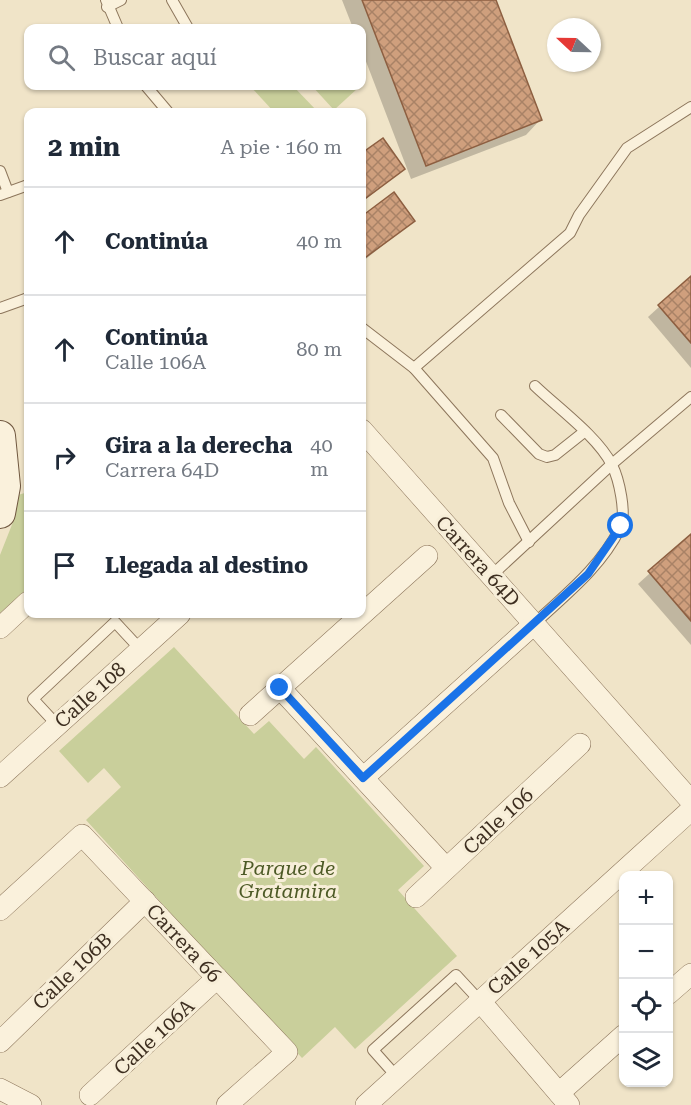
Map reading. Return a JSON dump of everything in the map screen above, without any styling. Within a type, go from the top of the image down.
[{"type":"street","points":[[0,436],[3,500]]},
{"type":"street","name":"Carrera 64D","points":[[366,441],[491,576],[691,801]]},
{"type":"street","points":[[366,611],[427,556]]},
{"type":"street","points":[[0,628],[24,606]]},
{"type":"street","name":"Calle 108","points":[[0,777],[175,618]]},
{"type":"street","points":[[250,715],[358,618]]},
{"type":"street","points":[[363,778],[534,624]]},
{"type":"street","points":[[280,688],[447,868]]},
{"type":"street","name":"Calle 106","points":[[416,897],[580,744]]},
{"type":"street","name":"Calle 105A","points":[[366,1105],[691,810]]},
{"type":"street","name":"Carrera 66","points":[[0,910],[82,835],[287,1052],[227,1105]]},
{"type":"street","name":"Calle 106B","points":[[0,1042],[145,901]]},
{"type":"street","points":[[673,990],[691,974]]},
{"type":"street","name":"Calle 106A","points":[[90,1095],[217,978]]},
{"type":"street","points":[[480,1001],[564,1099],[619,1040]]},
{"type":"street","points":[[0,1089],[31,1105]]},
{"type":"lane","points":[[116,24],[106,4],[121,0]]},
{"type":"lane","points":[[172,0],[186,24]]},
{"type":"lane","points":[[149,90],[165,108]]},
{"type":"lane","points":[[414,368],[570,233],[579,215],[627,148],[691,107]]},
{"type":"lane","points":[[0,171],[4,194],[24,186]]},
{"type":"lane","points":[[0,308],[24,299]]},
{"type":"lane","points":[[366,331],[414,368],[493,458],[509,502],[529,542]]},
{"type":"lane","points":[[534,624],[588,574],[621,526],[621,489],[612,464],[584,432],[535,386]]},
{"type":"lane","points":[[491,576],[612,464],[691,397]]},
{"type":"lane","points":[[501,415],[539,454],[547,457],[555,455],[584,432]]},
{"type":"lane","points":[[57,725],[33,699],[115,622],[140,649]]},
{"type":"lane","points":[[397,1077],[373,1050],[456,975],[480,1001]]},
{"type":"green space","points":[[254,90],[297,90],[314,108],[270,108]]},
{"type":"green space","points":[[316,90],[356,90],[336,108],[332,108]]},
{"type":"green space","points":[[24,493],[24,592],[0,613],[0,555],[15,517],[18,495]]},
{"type":"green space","name":"Parque de Gratamira","points":[[174,647],[254,734],[269,721],[304,759],[316,747],[424,866],[398,890],[457,956],[355,1049],[335,1027],[302,1058],[86,820],[121,787],[104,768],[88,783],[59,751]]},
{"type":"building","points":[[362,0],[496,0],[542,120],[426,166]]},
{"type":"building","points":[[383,138],[405,169],[366,198],[366,150]]},
{"type":"building","points":[[394,192],[415,221],[366,257],[366,213]]},
{"type":"building","points":[[691,276],[691,343],[658,305]]},
{"type":"building","points":[[691,534],[691,621],[648,571]]},
{"type":"route","points":[[280,688],[363,778],[588,574],[621,526]]}]
